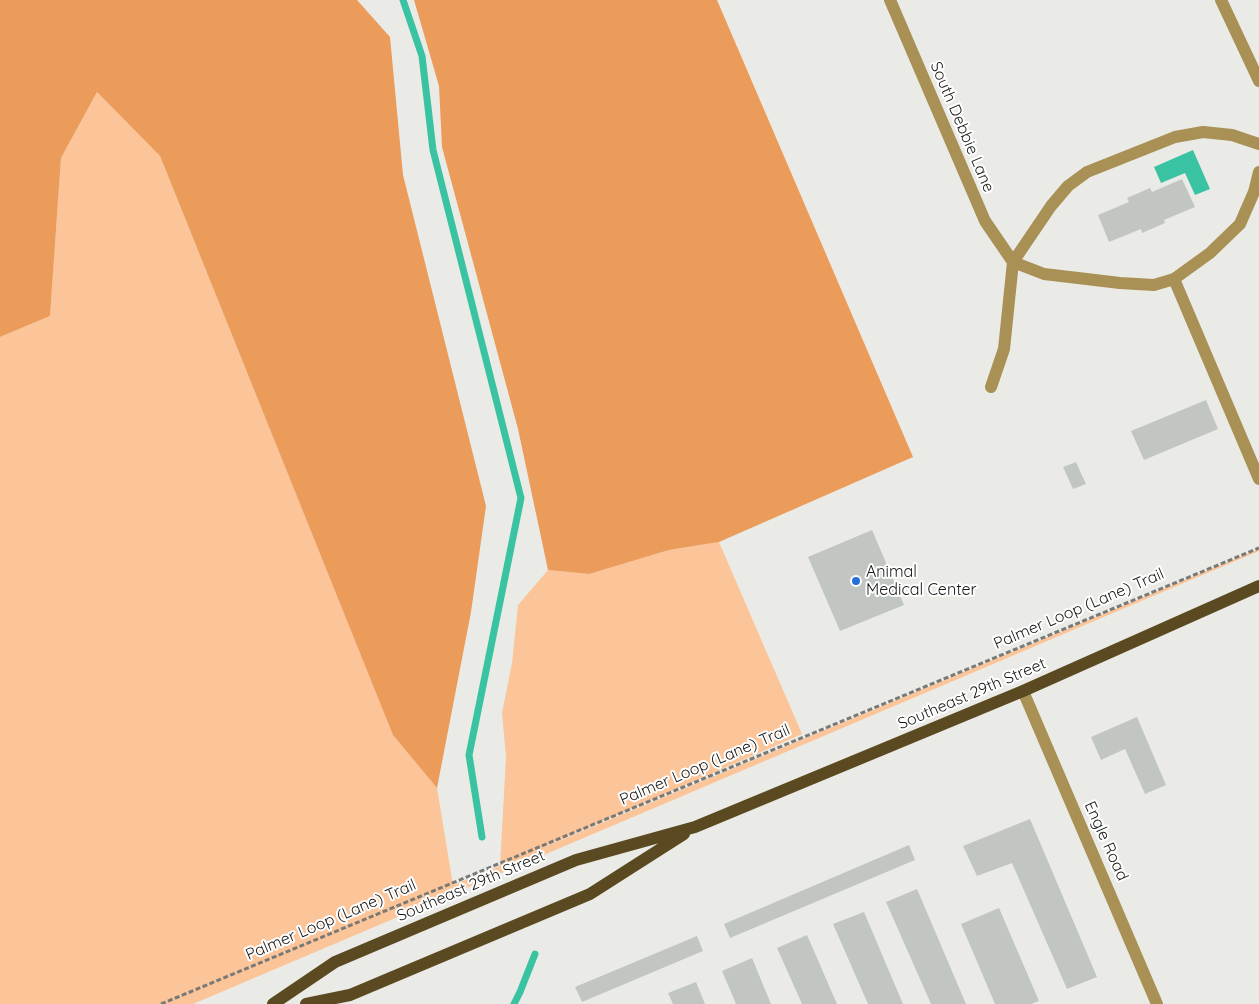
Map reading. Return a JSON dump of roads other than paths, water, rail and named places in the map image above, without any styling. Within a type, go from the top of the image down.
[{"type":"main road","name":"Southeast 29th Street","points":[[273,1004],[335,962],[576,860],[695,827],[1023,691],[1259,586]]},
{"type":"main road","name":"Southeast 29th Street","points":[[306,1004],[350,995],[590,894],[695,827]]},
{"type":"street","name":"South Debbie Lane","points":[[890,0],[985,221],[1013,262]]},
{"type":"street","points":[[1221,0],[1259,81]]},
{"type":"street","points":[[991,387],[1004,349],[1013,262],[1051,206],[1068,186],[1087,172],[1175,137],[1202,132],[1232,135],[1259,144]]},
{"type":"street","points":[[1013,262],[1044,274],[1120,283],[1154,285],[1174,279],[1210,253],[1240,224],[1254,192],[1259,172]]},
{"type":"street","points":[[1174,279],[1254,452],[1259,479]]},
{"type":"street","name":"Engle Road","points":[[1023,691],[1157,1004]]},
{"type":"waterway","points":[[403,0],[422,56],[433,150],[521,498],[469,755],[482,837]]},
{"type":"waterway","points":[[514,1004],[535,954]]},
{"type":"place","name":"Animal Medical Center","points":[[856,581]]}]
